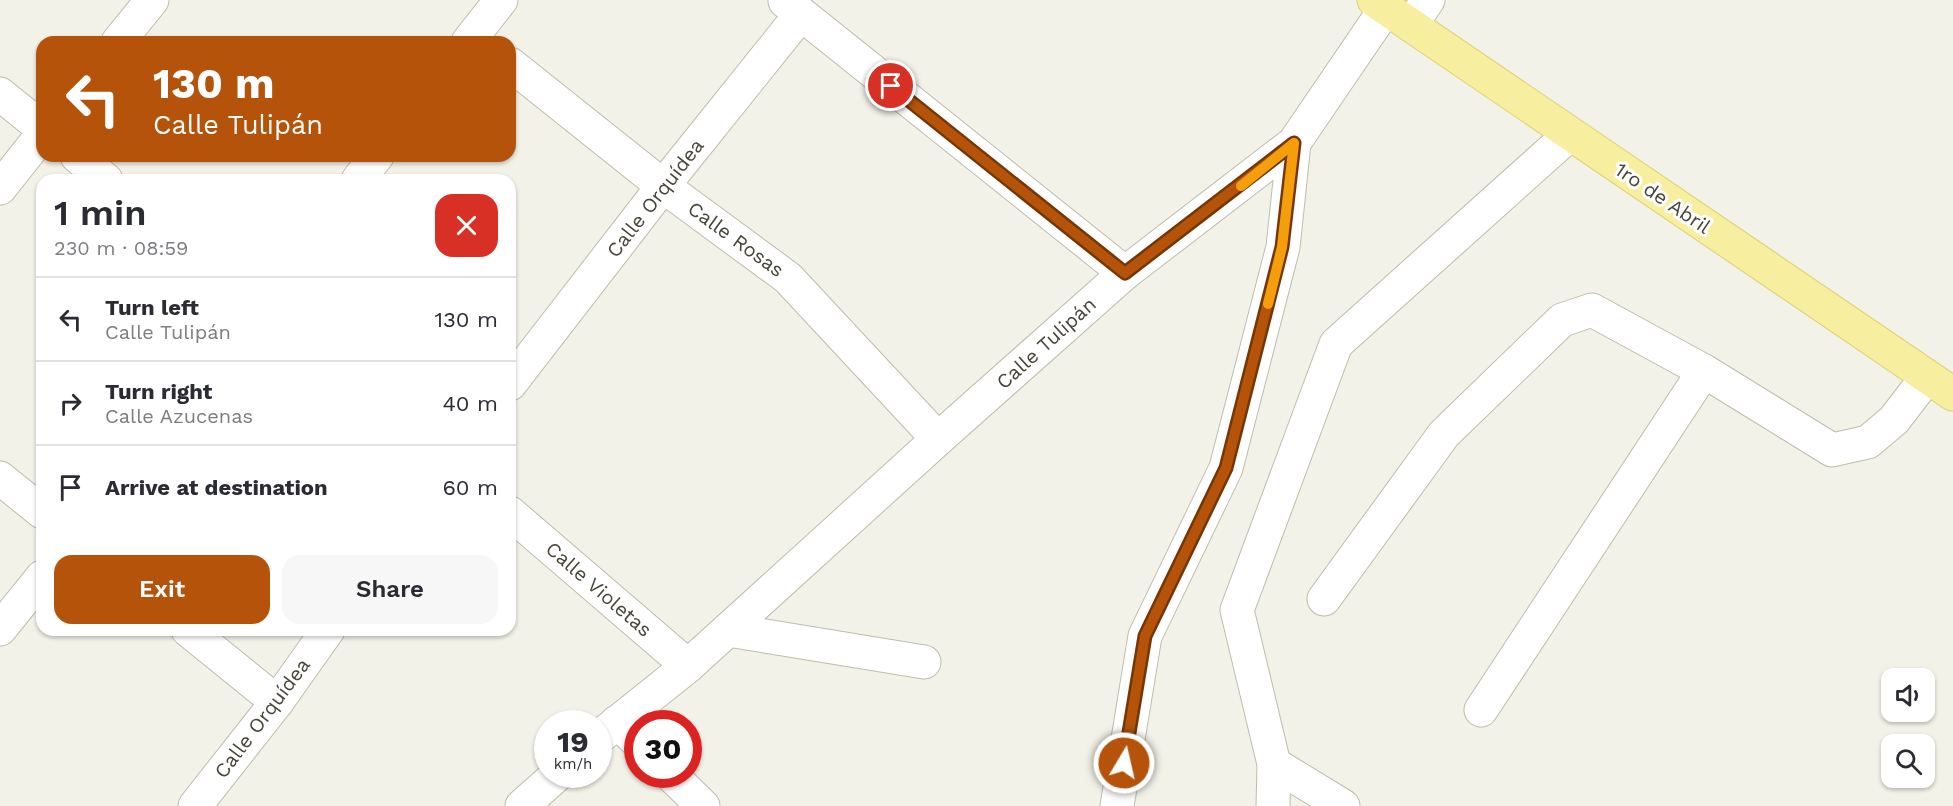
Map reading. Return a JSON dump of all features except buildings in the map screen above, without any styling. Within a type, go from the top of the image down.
[{"type":"main road","name":"1ro de Abril","points":[[1400,8],[1569,135],[1940,386]]},
{"type":"street","points":[[123,36],[152,0]]},
{"type":"street","points":[[477,36],[501,0]]},
{"type":"street","points":[[792,7],[1125,273]]},
{"type":"street","name":"Calle Orquídea","points":[[516,376],[663,186],[792,7]]},
{"type":"street","name":"Calle Tulipán","points":[[618,734],[688,666],[1125,273],[1294,143],[1400,8]]},
{"type":"street","name":"Calle Rosas","points":[[516,69],[663,186],[789,278],[938,439]]},
{"type":"street","points":[[0,94],[36,123]]},
{"type":"street","points":[[1273,806],[1274,764],[1236,610],[1336,344],[1569,135]]},
{"type":"street","points":[[0,188],[36,143]]},
{"type":"street","points":[[1117,806],[1145,636],[1226,468],[1282,247],[1294,143]]},
{"type":"street","points":[[84,162],[99,174]]},
{"type":"street","points":[[363,174],[372,162]]},
{"type":"street","points":[[1324,598],[1444,434],[1562,320],[1592,310],[1704,371],[1833,450],[1868,442],[1940,386]]},
{"type":"street","points":[[1481,710],[1704,371]]},
{"type":"street","points":[[0,478],[36,507]]},
{"type":"street","name":"Calle Violetas","points":[[516,518],[688,666]]},
{"type":"street","points":[[0,629],[36,585]]},
{"type":"street","points":[[728,630],[924,662]]},
{"type":"street","points":[[195,636],[277,702]]},
{"type":"street","name":"Calle Orquídea","points":[[195,806],[277,702],[324,636]]},
{"type":"street","points":[[1274,764],[1342,806]]},
{"type":"street","points":[[522,806],[542,788]]},
{"type":"street","points":[[684,788],[703,806]]},
{"type":"slow traffic","points":[[1241,186],[1294,143],[1282,247],[1268,304]]},
{"type":"route","points":[[891,86],[1125,273],[1294,143],[1282,247],[1226,468],[1145,636],[1124,763]]}]
